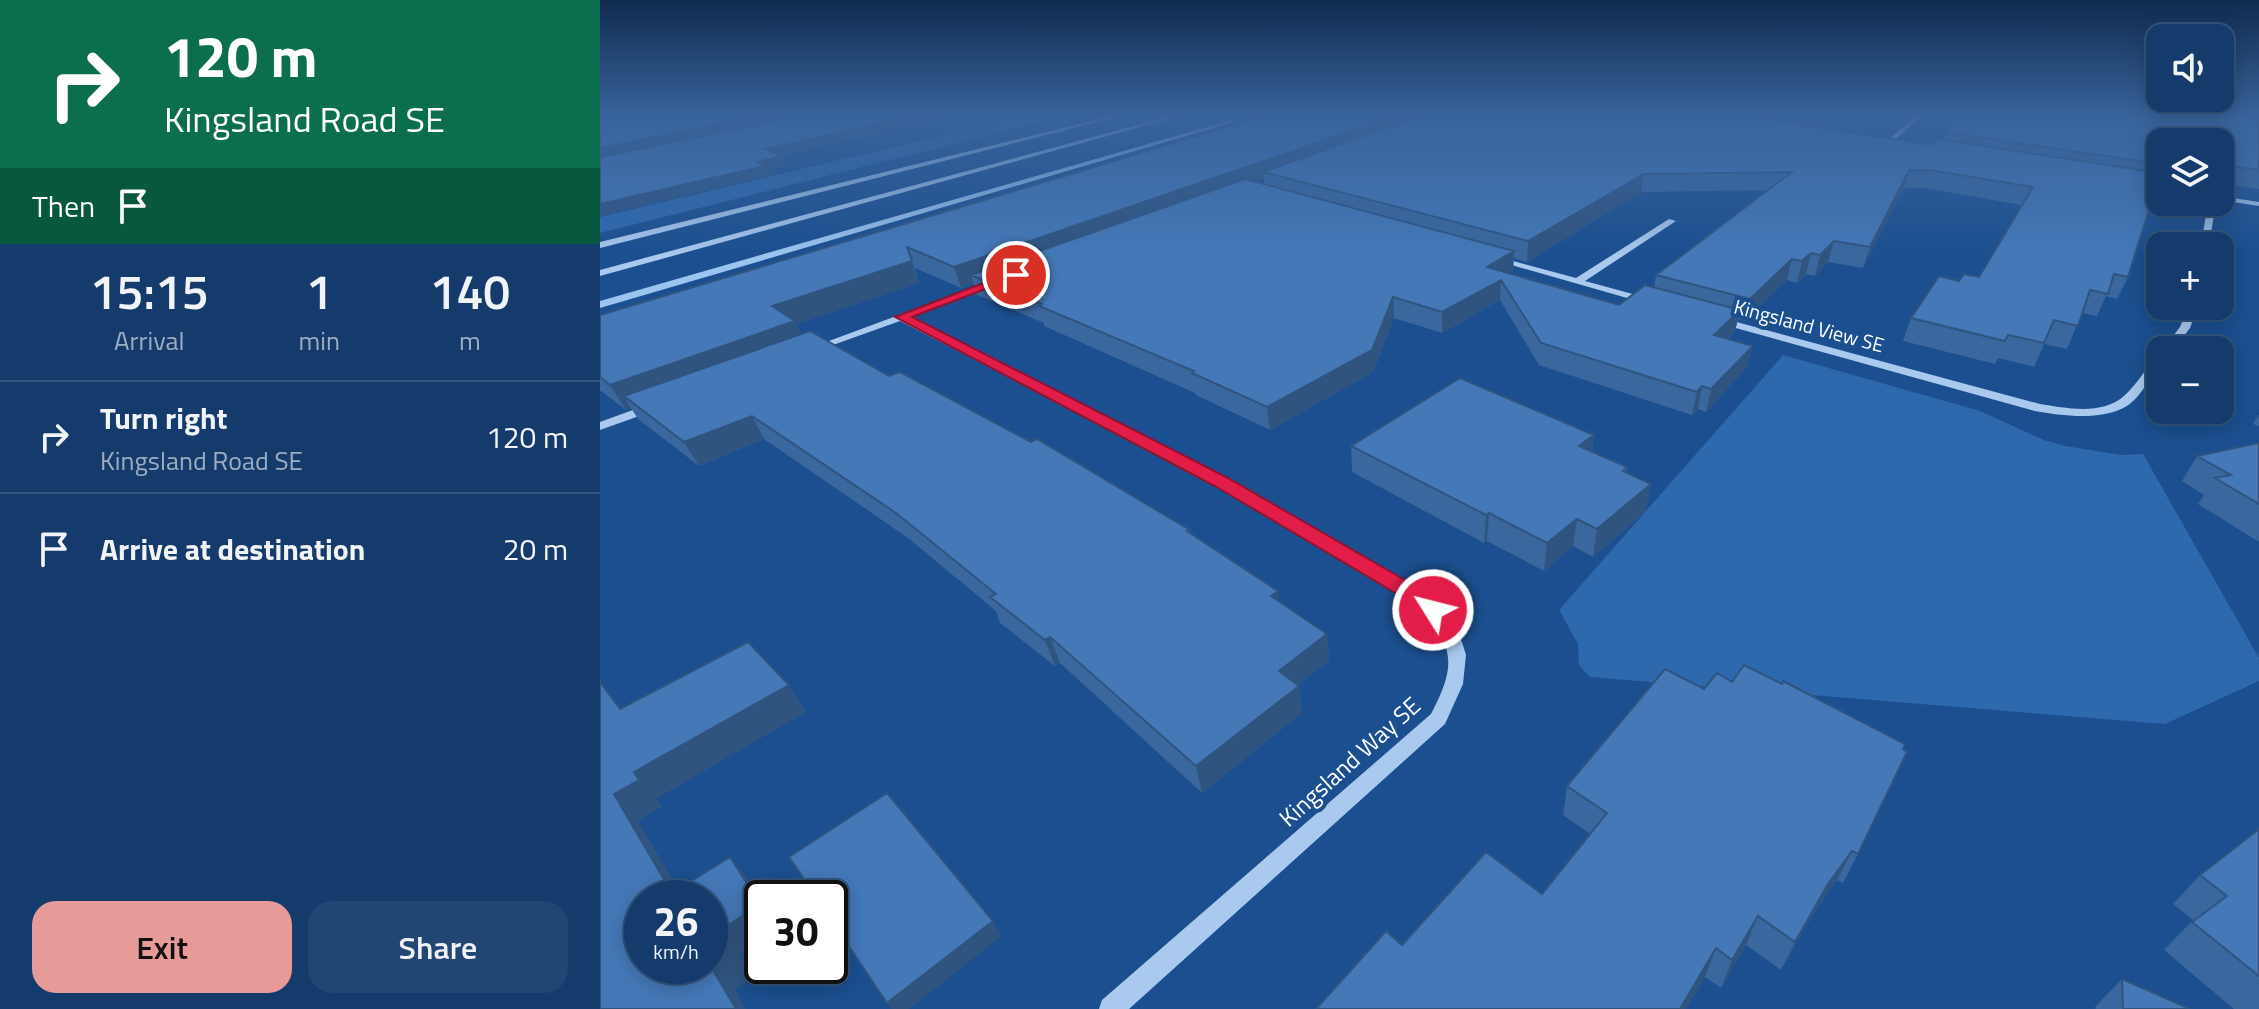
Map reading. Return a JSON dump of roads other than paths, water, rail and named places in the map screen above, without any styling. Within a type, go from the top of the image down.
[{"type":"street","points":[[600,245],[934,162]]},
{"type":"street","points":[[600,273],[1008,162]]},
{"type":"street","points":[[2234,200],[2259,204]]},
{"type":"street","points":[[1577,282],[1672,221]]},
{"type":"street","points":[[1487,257],[1654,303]]},
{"type":"street","points":[[801,353],[1006,279]]},
{"type":"street","name":"Kingsland View SE","points":[[1700,315],[2039,408],[2063,411],[2107,408],[2124,403],[2146,376]]},
{"type":"street","name":"Kingsland Way SE","points":[[901,317],[1222,482],[1421,599],[1445,622],[1458,652],[1456,686],[1438,719],[1111,1009]]},
{"type":"street","points":[[600,426],[657,405]]},
{"type":"waterway","points":[[600,305],[1092,162]]}]
